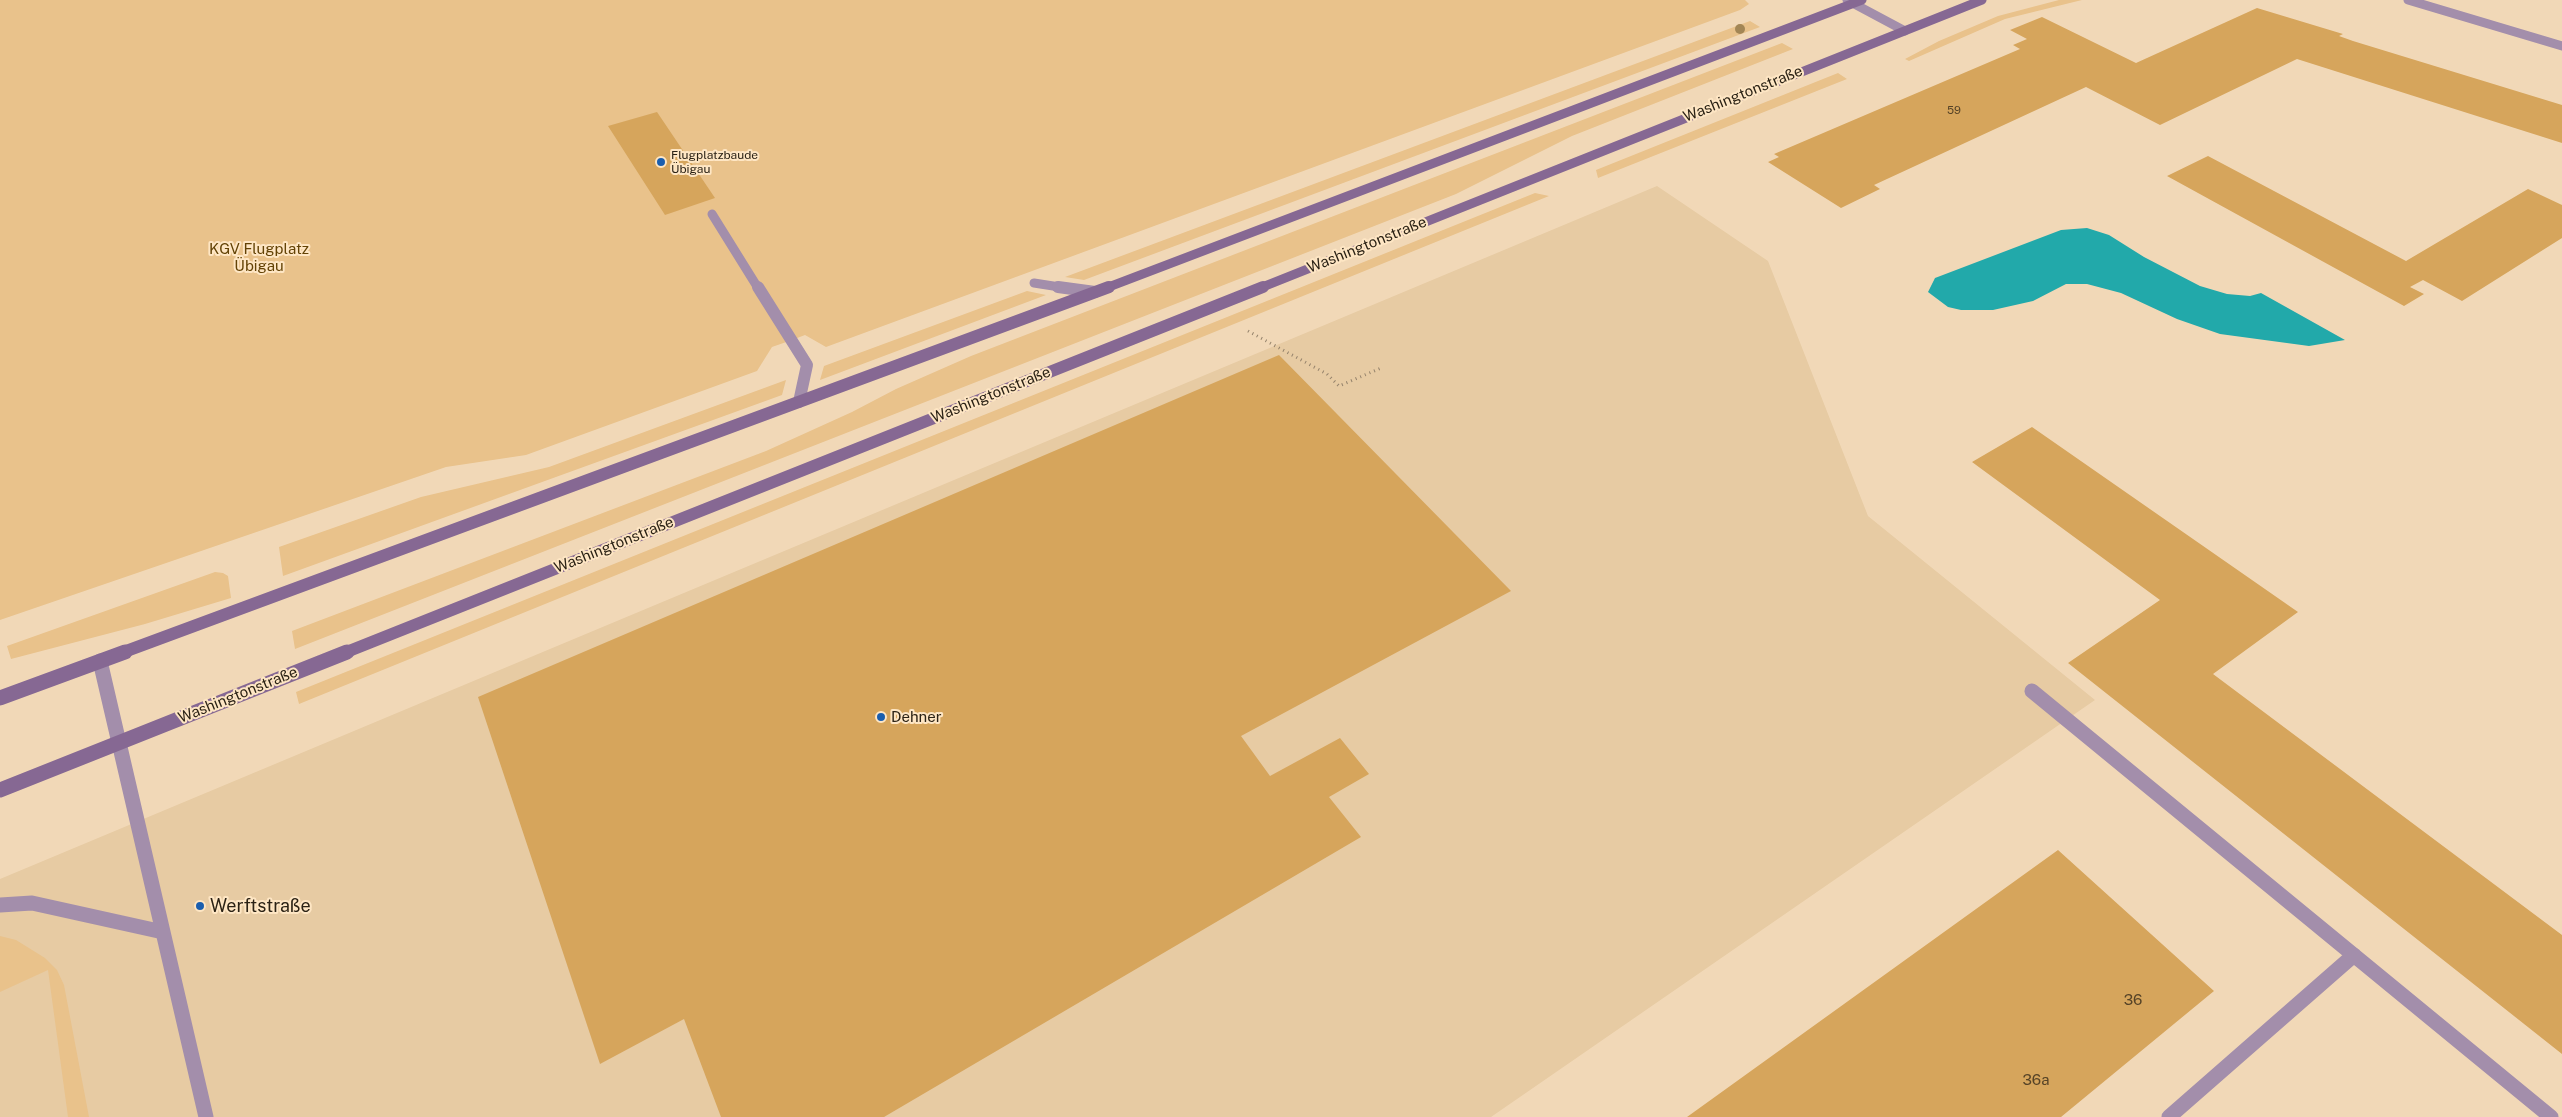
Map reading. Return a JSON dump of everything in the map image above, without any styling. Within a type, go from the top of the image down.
[{"type":"main road","name":"Washingtonstraße","points":[[0,790],[1982,0]]},
{"type":"main road","points":[[0,698],[1094,292],[1854,1]]},
{"type":"street","points":[[2408,0],[2562,46]]},
{"type":"street","points":[[1854,1],[1905,30]]},
{"type":"street","points":[[712,214],[807,366],[799,402]]},
{"type":"street","points":[[1034,283],[1094,292]]},
{"type":"street","points":[[100,661],[206,1117]]},
{"type":"street","points":[[2032,691],[2551,1117]]},
{"type":"street","points":[[0,904],[32,903],[163,932]]},
{"type":"street","points":[[2169,1117],[2354,955]]},
{"type":"path","points":[[1248,331],[1327,374],[1339,386],[1381,368]]},
{"type":"shaded area","points":[[1657,186],[1768,261],[1868,516],[2095,700],[1491,1117],[0,1117],[0,879]]},
{"type":"green space","name":"KGV Flugplatz Übigau","points":[[0,0],[1745,0],[1749,4],[1740,10],[826,347],[805,335],[772,347],[757,371],[526,455],[446,467],[0,620]]},
{"type":"green space","points":[[2059,0],[2082,0],[2005,19],[1909,61],[1905,59],[1939,41],[1998,16]]},
{"type":"green space","points":[[1750,21],[1760,27],[1084,280],[1065,277]]},
{"type":"green space","points":[[1782,43],[1793,49],[1572,136],[1456,194],[295,649],[292,631],[766,451],[852,412],[896,389],[971,356]]},
{"type":"green space","points":[[1838,73],[1847,79],[1598,178],[1596,170]]},
{"type":"green space","points":[[1535,193],[1549,196],[299,704],[296,692]]},
{"type":"green space","points":[[1027,291],[1046,295],[820,380],[824,366]]},
{"type":"green space","points":[[786,380],[782,395],[283,576],[279,547],[421,497],[549,467]]},
{"type":"green space","points":[[215,572],[228,576],[231,598],[145,624],[11,659],[7,646]]},
{"type":"green space","points":[[0,936],[16,940],[45,958],[57,970],[64,985],[89,1117],[68,1117],[48,970],[0,992]]},
{"type":"water","points":[[2087,228],[2109,235],[2144,257],[2200,286],[2227,294],[2250,296],[2261,293],[2345,340],[2309,346],[2220,334],[2177,319],[2121,293],[2087,284],[2066,284],[2033,301],[1993,310],[1961,310],[1948,307],[1928,292],[1935,278],[2061,230]]},
{"type":"building","points":[[2257,8],[2343,34],[2339,36],[2353,41],[2562,105],[2562,143],[2297,59],[2160,125],[2086,87],[1874,185],[1880,189],[1841,208],[1768,162],[1779,157],[1774,154],[2020,49],[2013,45],[2027,39],[2010,30],[2042,17],[2136,63]]},
{"type":"building","name":"Flugplatzbaude Übigau","points":[[657,112],[715,198],[665,215],[608,126]]},
{"type":"building","points":[[2208,156],[2406,261],[2528,189],[2562,205],[2562,238],[2462,301],[2423,280],[2410,287],[2424,294],[2404,306],[2167,176]]},
{"type":"building","name":"Dehner","points":[[1279,355],[1511,591],[1241,736],[1270,776],[1340,738],[1369,774],[1329,797],[1361,837],[884,1117],[721,1117],[684,1019],[600,1064],[478,697]]},
{"type":"building","points":[[2032,427],[2298,612],[2213,674],[2562,935],[2562,1054],[2068,663],[2160,600],[1972,462]]},
{"type":"building","points":[[2058,850],[2214,991],[2061,1117],[1687,1117]]},
{"type":"place","name":"Flugplatzbaude Übigau","points":[[661,162]]},
{"type":"place","name":"Dehner","points":[[881,717]]},
{"type":"place","name":"Werftstraße","points":[[200,906]]}]
